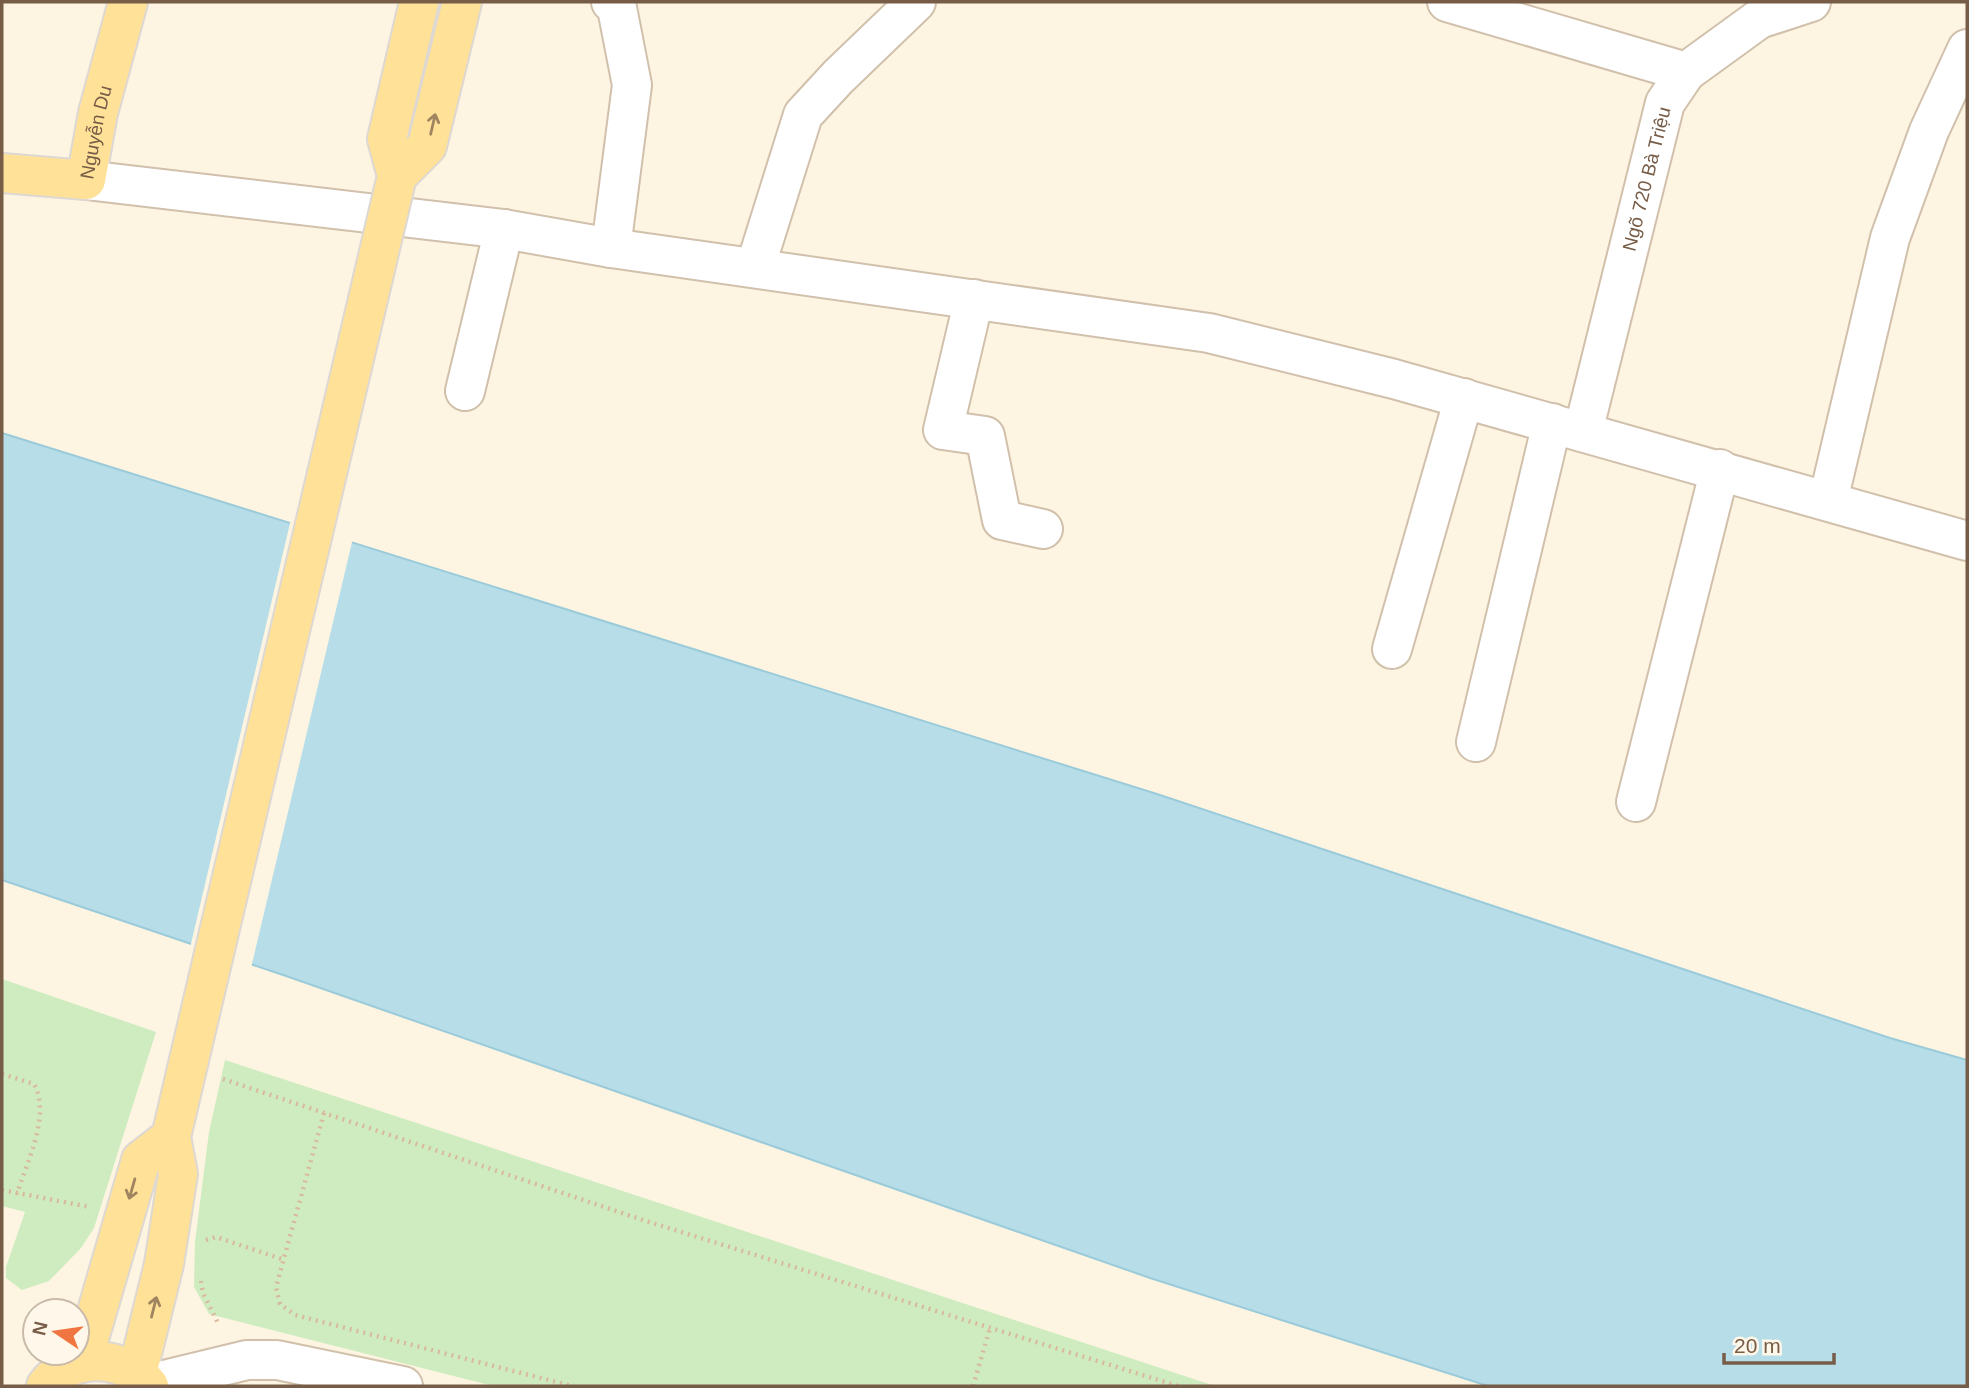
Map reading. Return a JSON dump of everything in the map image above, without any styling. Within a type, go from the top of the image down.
[{"type":"main road","name":"Nguyễn Du","points":[[2,173],[86,180],[98,113],[128,2]]},
{"type":"main road","points":[[91,1362],[101,1361],[145,1381],[178,1174],[171,1137],[395,185],[387,139],[419,2]]},
{"type":"main road","points":[[395,185],[427,146],[462,2]]},
{"type":"main road","points":[[91,1332],[141,1160],[171,1137]]},
{"type":"main road","points":[[46,1386],[64,1370],[72,1367]]},
{"type":"street","points":[[755,268],[803,115],[838,77],[916,2]]},
{"type":"street","points":[[1447,2],[1686,72]]},
{"type":"street","name":"Ngõ 720 Bà Triệu","points":[[1476,742],[1665,103],[1686,72],[1759,19],[1811,2]]},
{"type":"street","points":[[611,248],[632,85],[619,4]]},
{"type":"street","points":[[1828,500],[1890,238],[1929,131],[1967,48]]},
{"type":"street","points":[[86,180],[504,229],[611,248],[1209,332],[1464,398],[1967,541]]},
{"type":"street","points":[[465,391],[504,229]]},
{"type":"street","points":[[974,299],[943,430],[985,436],[1002,520],[1043,529]]},
{"type":"street","points":[[1392,649],[1464,398]]},
{"type":"street","points":[[1636,802],[1720,469]]},
{"type":"street","points":[[145,1381],[247,1360],[277,1360],[403,1386]]},
{"type":"path","points":[[2,1074],[34,1084],[40,1096],[41,1110],[17,1194]]},
{"type":"path","points":[[222,1079],[649,1222],[1178,1386]]},
{"type":"path","points":[[324,1113],[276,1287],[280,1304],[295,1315],[572,1386]]},
{"type":"path","points":[[2,1190],[90,1207]]},
{"type":"path","points":[[202,1244],[208,1238],[216,1237],[285,1260]]},
{"type":"path","points":[[199,1272],[203,1293],[219,1325]]},
{"type":"path","points":[[973,1386],[990,1328]]},
{"type":"green space","points":[[2,979],[156,1032],[94,1228],[81,1248],[49,1281],[22,1290],[6,1278],[6,1267],[25,1212],[2,1206]]},
{"type":"green space","points":[[225,1060],[1215,1386],[493,1386],[209,1314],[194,1287],[195,1242],[209,1132]]},
{"type":"water","points":[[2,433],[1157,794],[1890,1038],[1967,1060],[1967,1386],[1488,1386],[1150,1278],[286,976],[2,880]]},
{"type":"pier","points":[[291,519],[353,538],[251,968],[190,948]]}]
